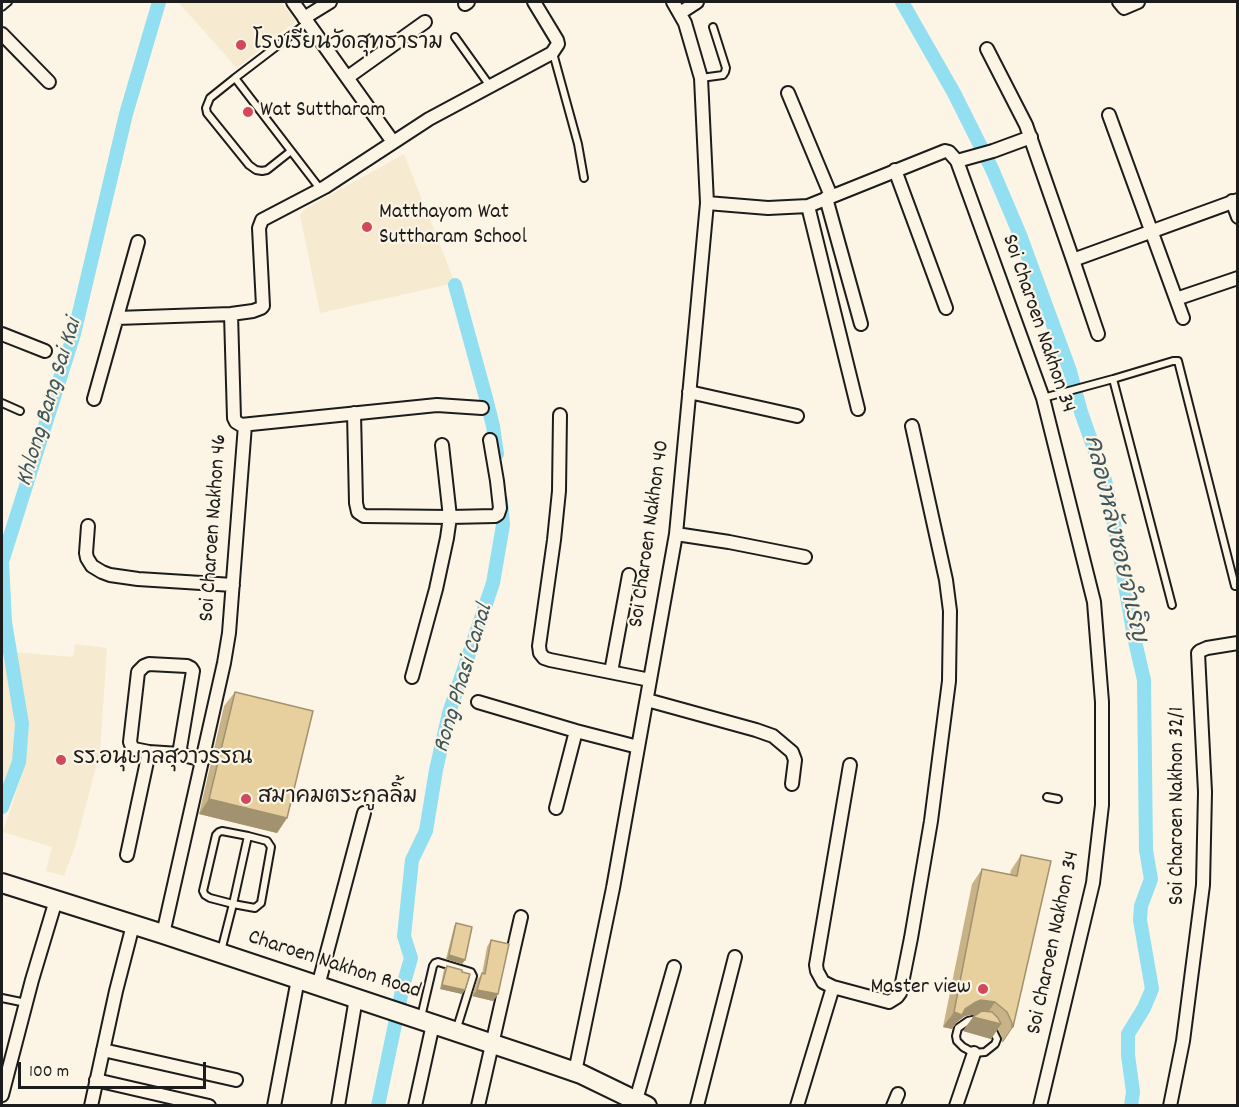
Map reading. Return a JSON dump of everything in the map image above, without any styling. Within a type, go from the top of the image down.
[{"type":"main road","name":"Charoen Nakhon Road","points":[[2,883],[491,1042],[575,1072],[631,1101]]},
{"type":"street","points":[[293,2],[393,142]]},
{"type":"street","points":[[306,21],[330,2]]},
{"type":"street","points":[[117,318],[231,314],[258,310],[263,306],[259,228],[262,220],[321,190],[429,119],[552,53],[558,44],[557,40],[534,2]]},
{"type":"street","name":"Soi Charoen Nakhon 40","points":[[575,1072],[614,888],[676,534],[707,203],[701,78],[688,33],[680,13],[672,2]]},
{"type":"street","points":[[680,13],[697,2]]},
{"type":"street","points":[[1119,2],[1124,8],[1138,2]]},
{"type":"street","points":[[348,77],[425,22]]},
{"type":"street","points":[[2,34],[49,82]]},
{"type":"street","points":[[987,50],[1031,137],[1098,334]]},
{"type":"street","points":[[788,93],[829,197],[861,324]]},
{"type":"street","points":[[1109,115],[1183,318]]},
{"type":"street","points":[[707,203],[768,208],[808,206],[945,151],[957,161],[1031,137]]},
{"type":"street","name":"Soi Charoen Nakhon 34","points":[[957,161],[1044,398],[1094,602],[1102,702],[1102,796],[1093,883],[1040,1106]]},
{"type":"street","points":[[895,170],[946,308]]},
{"type":"street","points":[[1073,260],[1235,200],[1238,217]]},
{"type":"street","points":[[808,206],[858,409]]},
{"type":"street","points":[[93,399],[138,242]]},
{"type":"street","points":[[1176,299],[1238,278]]},
{"type":"street","name":"Soi Charoen Nakhon 46","points":[[163,934],[229,633],[245,425],[239,424],[234,418],[231,314]]},
{"type":"street","points":[[2,334],[45,351]]},
{"type":"street","points":[[689,392],[797,416]]},
{"type":"street","points":[[245,425],[437,405],[482,408]]},
{"type":"street","points":[[354,412],[356,503],[358,512],[363,516],[495,516],[500,511],[490,440]]},
{"type":"street","points":[[560,415],[559,491],[539,646],[540,653],[544,658],[651,680]]},
{"type":"street","points":[[850,765],[816,965],[823,982],[833,987],[889,1002],[900,993],[911,938],[931,821],[949,681],[950,611],[946,580],[912,426]]},
{"type":"street","points":[[412,677],[436,589],[450,517],[442,445]]},
{"type":"street","points":[[88,526],[87,558],[102,572],[138,579],[233,585]]},
{"type":"street","points":[[676,534],[805,557]]},
{"type":"street","points":[[611,672],[629,575]]},
{"type":"street","name":"Soi Charoen Nakhon 32/1","points":[[1170,1106],[1183,1041],[1203,885],[1205,792],[1198,654],[1207,648],[1238,643]]},
{"type":"street","points":[[179,754],[193,672],[187,666],[149,664],[138,672],[130,742],[134,749],[179,754],[202,760]]},
{"type":"street","points":[[647,700],[773,736],[792,752],[795,760],[792,784]]},
{"type":"street","points":[[478,702],[638,747]]},
{"type":"street","points":[[556,808],[576,731]]},
{"type":"street","points":[[127,855],[149,752]]},
{"type":"street","points":[[318,986],[364,813]]},
{"type":"street","points":[[2,1095],[56,900]]},
{"type":"street","points":[[478,1106],[521,917]]},
{"type":"street","points":[[91,1106],[133,925]]},
{"type":"street","points":[[697,1106],[735,957]]},
{"type":"street","points":[[631,1101],[674,967]]},
{"type":"street","points":[[274,1106],[298,979]]},
{"type":"street","points":[[796,1106],[833,987]]},
{"type":"street","points":[[338,1106],[356,998]]},
{"type":"street","points":[[415,1106],[427,1022]]},
{"type":"street","points":[[103,1050],[236,1080]]},
{"type":"street","points":[[956,1106],[974,1053]]},
{"type":"street","points":[[96,1080],[209,1106]]},
{"type":"lane","points":[[2,7],[8,2]]},
{"type":"lane","points":[[291,151],[267,170],[256,170],[249,165],[207,113],[206,108],[210,98],[306,21]]},
{"type":"lane","points":[[701,78],[723,75],[726,68],[713,27]]},
{"type":"lane","points":[[455,37],[490,86]]},
{"type":"lane","points":[[552,53],[578,144],[584,178]]},
{"type":"lane","points":[[235,78],[321,190]]},
{"type":"lane","points":[[1044,398],[1176,360],[1179,363],[1235,586]]},
{"type":"lane","points":[[1113,380],[1172,605]]},
{"type":"lane","points":[[2,403],[21,411]]},
{"type":"lane","points":[[1047,797],[1058,799]]},
{"type":"lane","points":[[222,831],[248,836],[267,841],[271,847],[261,903],[255,908],[210,898],[203,891],[216,835],[222,831]]},
{"type":"lane","points":[[220,953],[248,836]]},
{"type":"lane","points":[[427,1022],[433,966],[438,962],[471,972],[473,976],[456,1031]]},
{"type":"lane","points":[[2,998],[26,1003]]},
{"type":"lane","points":[[978,1020],[989,1025],[997,1039],[988,1051],[974,1053],[959,1044],[956,1036],[961,1024],[978,1020]]},
{"type":"shaded area","name":"โรงเรียนวัดสุทธาราม","points":[[178,2],[281,2],[296,21],[237,68]]},
{"type":"shaded area","name":"Matthayom Wat Suttharam School","points":[[404,154],[455,283],[320,313],[300,215],[305,209]]},
{"type":"shaded area","name":"รร.อนุบาลสุวาวรรณ","points":[[75,644],[107,648],[100,752],[76,843],[64,876],[46,871],[52,847],[3,832],[24,768],[26,716],[15,652],[73,657]]},
{"type":"shaded area","points":[[2,662],[4,662],[15,705],[14,759],[3,791],[2,791]]},
{"type":"building","points":[[235,692],[313,711],[287,818],[209,799]]},
{"type":"building","name":"Master view","points":[[1021,855],[1051,861],[1012,1027],[1007,1012],[995,1002],[981,1000],[965,1009],[962,1015],[954,1012],[982,869],[1017,876]]},
{"type":"building","points":[[456,923],[472,927],[465,960],[449,955]]},
{"type":"building","points":[[491,940],[509,944],[498,994],[477,990],[482,973],[485,974]]},
{"type":"building","points":[[447,966],[470,974],[465,990],[442,985]]},
{"type":"building","points":[[982,1011],[992,1012],[1001,1024],[973,1017]]},
{"type":"waterway","name":"Khlong Bang Sai Kai","points":[[2,807],[19,762],[22,724],[5,622],[2,562],[74,334],[126,114],[159,2]]},
{"type":"waterway","name":"คลองหลังซอยจำเริญ","points":[[902,2],[954,93],[992,169],[1020,235],[1070,371],[1081,412],[1105,480],[1144,680],[1146,850],[1151,879],[1141,906],[1140,920],[1152,989],[1144,1008],[1128,1034],[1128,1055],[1133,1092],[1131,1106]]},
{"type":"waterway","name":"Rong Phasi Canal","points":[[455,285],[493,426],[497,454]]},
{"type":"waterway","name":"Rong Phasi Canal","points":[[378,1106],[411,958],[404,936],[412,860],[426,831],[436,770],[449,713],[493,583],[503,525],[501,500]]},
{"type":"place","name":"โรงเรียนวัดสุทธาราม","points":[[241,45]]},
{"type":"place","name":"Wat Suttharam","points":[[248,112]]},
{"type":"place","name":"Matthayom Wat Suttharam School","points":[[367,227]]},
{"type":"place","name":"รร.อนุบาลสุวาวรรณ","points":[[61,760]]},
{"type":"place","name":"สมาคมตระกูลลิ้ม","points":[[246,799]]},
{"type":"place","name":"Master view","points":[[983,989]]}]
